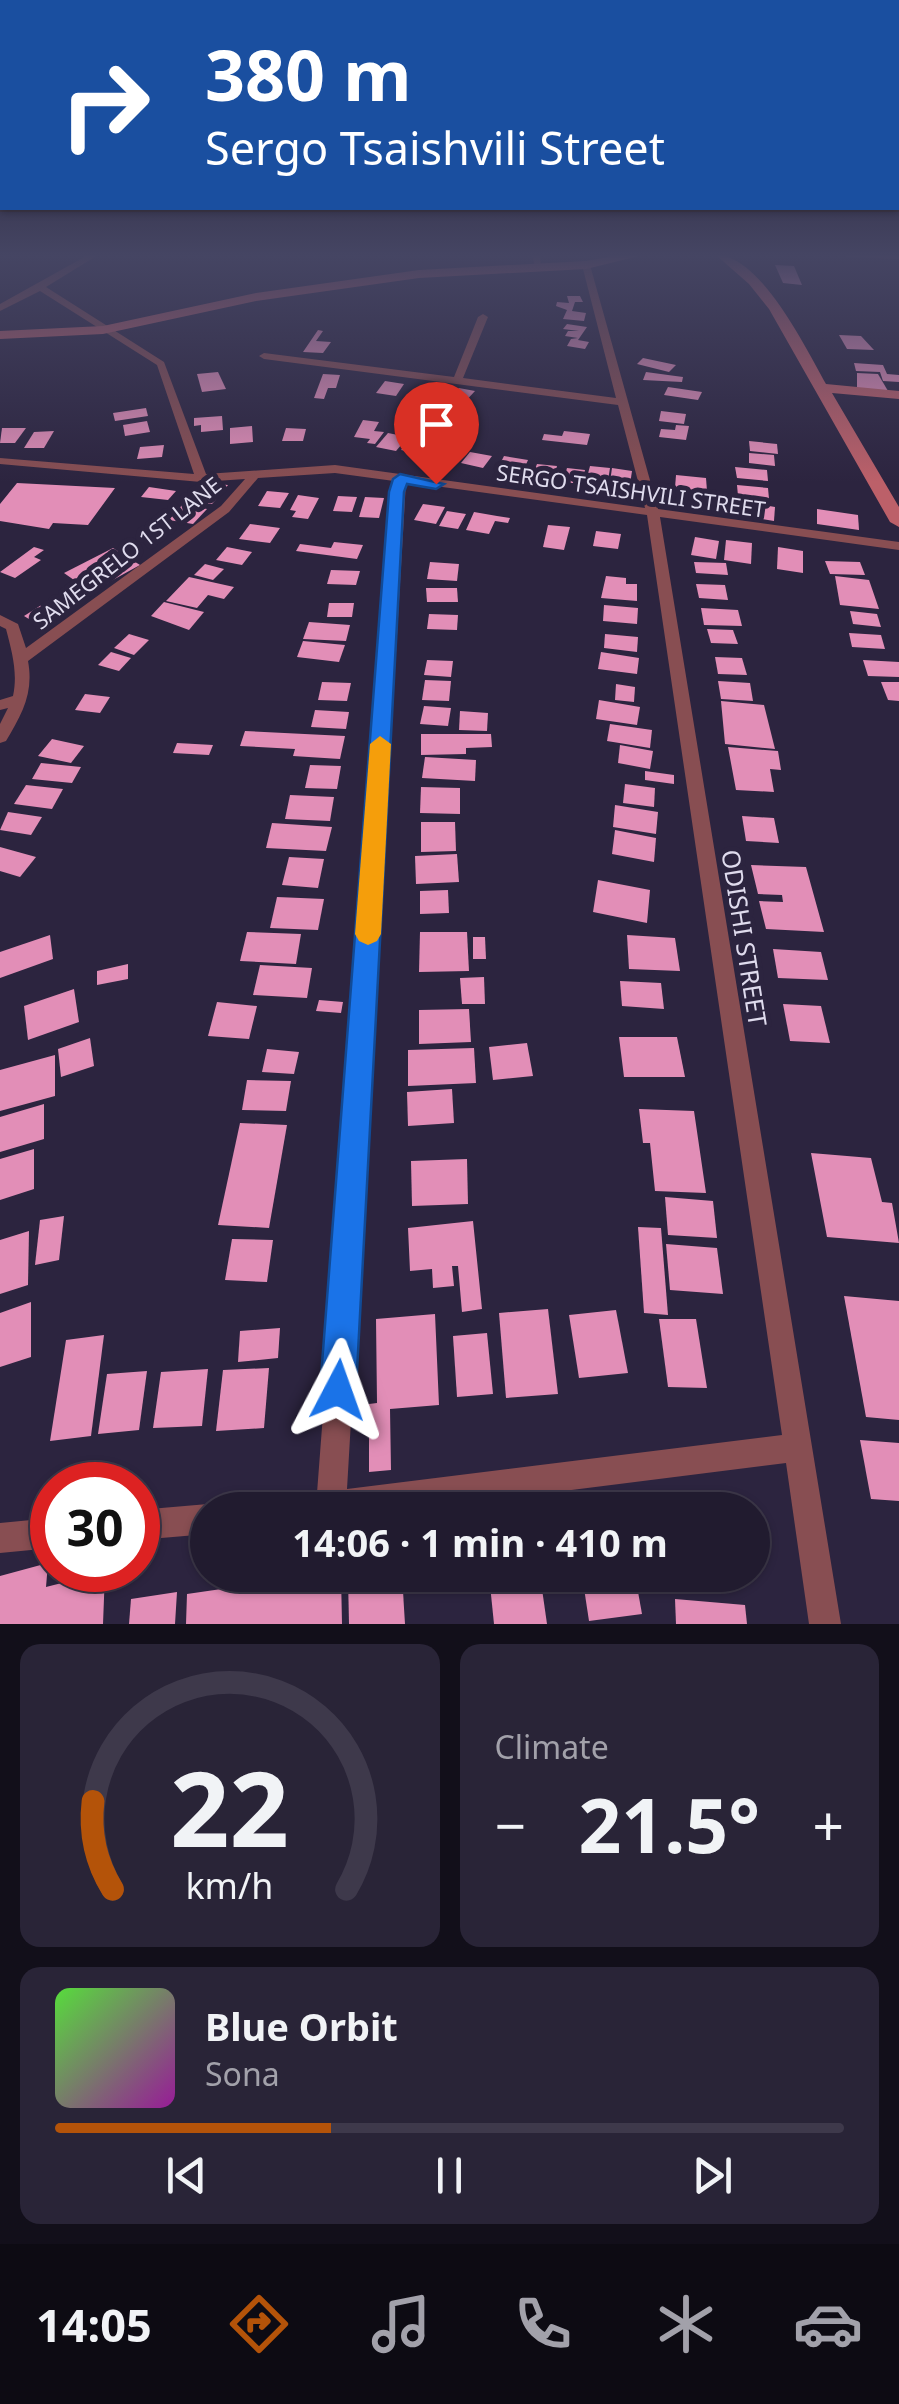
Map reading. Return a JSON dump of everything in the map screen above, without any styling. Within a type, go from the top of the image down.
[{"type":"street","points":[[0,336],[89,331]]},
{"type":"street","points":[[103,331],[161,364],[201,478]]},
{"type":"street","points":[[458,378],[478,331]]},
{"type":"street","name":"ODISHI STREET","points":[[604,331],[653,515],[825,1624]]},
{"type":"street","points":[[788,331],[899,522]]},
{"type":"street","points":[[264,356],[624,402]]},
{"type":"street","points":[[820,388],[899,394]]},
{"type":"street","name":"SERGO TSAISHVILI STREET","points":[[0,462],[201,478],[294,469],[335,470],[899,546]]},
{"type":"street","name":"SAMEGRELO 1ST LANE","points":[[21,659],[225,509],[254,474]]},
{"type":"street","points":[[332,1492],[400,479]]},
{"type":"street","points":[[0,620],[12,627],[26,681],[0,738]]},
{"type":"street","points":[[0,704],[20,700]]},
{"type":"street","points":[[448,1492],[798,1447]]},
{"type":"street","points":[[160,1523],[190,1520]]},
{"type":"street","points":[[0,1538],[30,1535]]},
{"type":"building","points":[[317,331],[323,331],[316,341],[331,342],[323,353],[303,352]]},
{"type":"building","points":[[568,331],[584,331],[578,340],[589,342],[585,349],[567,346],[571,339],[578,338],[565,336]]},
{"type":"building","points":[[839,335],[861,336],[874,350],[847,349]]},
{"type":"building","points":[[643,358],[676,365],[669,372],[637,364]]},
{"type":"building","points":[[854,363],[883,365],[887,374],[899,375],[899,382],[883,381],[880,372],[856,371]]},
{"type":"building","points":[[218,372],[226,389],[202,392],[197,374]]},
{"type":"building","points":[[646,372],[683,377],[682,382],[643,380]]},
{"type":"building","points":[[857,373],[878,374],[888,391],[857,389]]},
{"type":"building","points":[[323,374],[340,375],[336,388],[328,388],[324,399],[314,398]]},
{"type":"building","points":[[385,381],[404,384],[396,396],[376,393]]},
{"type":"building","points":[[437,385],[455,389],[438,407],[420,404]]},
{"type":"building","points":[[668,387],[702,392],[698,400],[664,395]]},
{"type":"building","points":[[459,388],[475,391],[463,404],[447,401]]},
{"type":"building","points":[[146,408],[148,416],[115,421],[113,413]]},
{"type":"building","points":[[661,411],[686,414],[684,424],[659,421]]},
{"type":"building","points":[[222,416],[223,430],[201,432],[201,425],[194,426],[194,418]]},
{"type":"building","points":[[363,420],[379,422],[374,431],[384,432],[375,444],[367,443],[370,439],[354,437]]},
{"type":"building","points":[[147,421],[150,432],[125,436],[123,425]]},
{"type":"building","points":[[676,425],[689,426],[686,440],[659,437],[661,429],[675,430]]},
{"type":"building","points":[[252,426],[253,442],[230,444],[230,428]]},
{"type":"building","points":[[2,428],[26,428],[15,443],[0,443]]},
{"type":"building","points":[[286,428],[306,429],[303,441],[282,441]]},
{"type":"building","points":[[54,431],[44,448],[24,448],[34,432]]},
{"type":"building","points":[[418,431],[438,435],[423,454],[401,450]]},
{"type":"building","points":[[564,431],[590,434],[587,445],[542,440],[544,434],[562,436]]},
{"type":"building","points":[[388,433],[408,437],[396,451],[376,447]]},
{"type":"building","points":[[749,441],[777,444],[778,454],[750,451]]},
{"type":"building","points":[[164,445],[162,457],[137,459],[140,447]]},
{"type":"building","points":[[470,452],[492,456],[483,468],[461,463]]},
{"type":"building","points":[[749,453],[774,455],[775,466],[749,463]]},
{"type":"building","points":[[504,456],[528,460],[521,476],[496,472]]},
{"type":"building","points":[[537,464],[557,466],[553,482],[531,479]]},
{"type":"building","points":[[590,466],[610,468],[607,487],[585,485]]},
{"type":"building","points":[[735,467],[767,470],[768,481],[737,478]]},
{"type":"building","points":[[567,468],[585,470],[582,484],[563,482]]},
{"type":"building","points":[[612,468],[632,471],[629,491],[609,489]]},
{"type":"building","points":[[676,475],[706,478],[707,491],[675,488]]},
{"type":"building","points":[[17,483],[115,488],[88,525],[53,523],[49,529],[0,521],[0,504]]},
{"type":"building","points":[[202,483],[228,485],[212,504],[190,503]]},
{"type":"building","points":[[737,485],[768,488],[769,499],[738,496]]},
{"type":"building","points":[[149,487],[176,491],[168,500],[141,497]]},
{"type":"building","points":[[267,491],[289,493],[280,508],[258,506]]},
{"type":"building","points":[[298,495],[319,498],[308,519],[292,517],[296,511],[290,510]]},
{"type":"building","points":[[701,495],[727,499],[725,514],[699,511]]},
{"type":"building","points":[[338,496],[357,497],[352,512],[333,511]]},
{"type":"building","points":[[365,497],[384,498],[379,518],[359,517]]},
{"type":"building","points":[[746,502],[775,507],[774,521],[744,516]]},
{"type":"building","points":[[183,504],[207,509],[193,524],[169,520]]},
{"type":"building","points":[[423,504],[445,507],[436,524],[414,520]]},
{"type":"building","points":[[817,509],[858,515],[859,530],[817,524]]},
{"type":"building","points":[[447,511],[466,514],[458,529],[439,526]]},
{"type":"building","points":[[474,512],[510,518],[508,523],[495,521],[489,534],[466,530]]},
{"type":"building","points":[[250,524],[280,528],[270,543],[239,539]]},
{"type":"building","points":[[548,525],[570,527],[564,550],[543,547]]},
{"type":"building","points":[[596,531],[621,534],[618,549],[593,546]]},
{"type":"building","points":[[695,537],[719,541],[716,559],[691,555]]},
{"type":"building","points":[[726,540],[752,543],[751,564],[724,560]]},
{"type":"building","points":[[334,542],[363,545],[357,559],[296,551],[300,544],[331,548]]},
{"type":"building","points":[[34,547],[44,550],[34,557],[41,560],[15,578],[0,572]]},
{"type":"building","points":[[227,547],[252,552],[242,565],[216,560]]},
{"type":"building","points":[[778,547],[803,551],[803,573],[777,569]]},
{"type":"building","points":[[113,548],[140,565],[91,592],[64,573]]},
{"type":"building","points":[[825,561],[860,562],[865,575],[830,574]]},
{"type":"building","points":[[430,562],[459,564],[457,581],[427,579]]},
{"type":"building","points":[[694,562],[726,563],[728,575],[696,573]]},
{"type":"building","points":[[205,564],[224,569],[213,580],[194,575]]},
{"type":"building","points":[[331,570],[360,571],[356,585],[327,584]]},
{"type":"building","points":[[606,576],[626,578],[626,584],[637,584],[637,601],[601,598]]},
{"type":"building","points":[[835,576],[869,580],[879,609],[840,605]]},
{"type":"building","points":[[189,577],[234,587],[224,599],[208,595],[197,608],[166,601]]},
{"type":"building","points":[[696,584],[725,585],[728,600],[699,598]]},
{"type":"building","points":[[426,588],[457,588],[458,602],[427,602]]},
{"type":"building","points":[[69,590],[81,598],[59,610],[47,602]]},
{"type":"building","points":[[164,602],[204,612],[189,630],[151,616]]},
{"type":"building","points":[[329,603],[354,603],[352,617],[327,617]]},
{"type":"building","points":[[43,604],[56,612],[37,624],[24,616]]},
{"type":"building","points":[[604,605],[638,608],[637,624],[603,621]]},
{"type":"building","points":[[701,608],[738,610],[742,626],[704,625]]},
{"type":"building","points":[[850,611],[877,614],[881,627],[853,624]]},
{"type":"building","points":[[429,614],[458,615],[457,630],[427,629]]},
{"type":"building","points":[[309,622],[350,625],[346,641],[303,639]]},
{"type":"building","points":[[707,629],[733,630],[738,644],[711,643]]},
{"type":"building","points":[[849,633],[881,635],[885,649],[852,647]]},
{"type":"building","points":[[129,634],[149,640],[134,655],[114,648]]},
{"type":"building","points":[[605,634],[638,637],[637,652],[604,648]]},
{"type":"building","points":[[303,641],[345,645],[339,662],[297,657]]},
{"type":"building","points":[[111,652],[131,658],[119,671],[98,665]]},
{"type":"building","points":[[601,652],[639,658],[637,674],[598,669]]},
{"type":"building","points":[[715,657],[742,658],[747,675],[718,674]]},
{"type":"building","points":[[427,660],[453,661],[451,677],[424,675]]},
{"type":"building","points":[[863,660],[899,662],[899,677],[868,676]]},
{"type":"building","points":[[425,680],[451,681],[449,701],[422,700]]},
{"type":"building","points":[[718,681],[750,683],[753,701],[721,699]]},
{"type":"building","points":[[322,682],[351,683],[347,701],[318,700]]},
{"type":"building","points":[[881,682],[899,682],[899,701],[888,700]]},
{"type":"building","points":[[616,684],[635,687],[634,702],[615,700]]},
{"type":"building","points":[[85,694],[110,697],[100,713],[75,710]]},
{"type":"building","points":[[599,700],[640,707],[637,725],[596,719]]},
{"type":"building","points":[[721,701],[764,705],[775,749],[725,744]]},
{"type":"building","points":[[424,706],[451,708],[448,726],[420,724]]},
{"type":"building","points":[[315,710],[349,712],[346,729],[311,727]]},
{"type":"building","points":[[460,711],[488,713],[487,731],[459,730]]},
{"type":"building","points":[[610,724],[652,730],[650,748],[607,741]]},
{"type":"building","points":[[245,731],[345,736],[340,759],[293,756],[295,749],[240,746]]},
{"type":"building","points":[[421,734],[491,734],[492,747],[466,748],[466,754],[421,755]]},
{"type":"building","points":[[52,739],[84,746],[71,763],[38,756]]},
{"type":"building","points":[[177,743],[213,745],[209,755],[173,753]]},
{"type":"building","points":[[620,745],[653,751],[650,769],[618,763]]},
{"type":"building","points":[[728,747],[778,751],[781,770],[770,769],[774,792],[736,790]]},
{"type":"building","points":[[425,757],[476,760],[475,781],[422,778]]},
{"type":"building","points":[[41,763],[81,767],[72,783],[32,779]]},
{"type":"building","points":[[310,765],[341,766],[337,789],[305,788]]},
{"type":"building","points":[[645,771],[674,775],[674,784],[645,780]]},
{"type":"building","points":[[625,784],[655,788],[654,807],[623,803]]},
{"type":"building","points":[[26,785],[63,789],[52,809],[14,804]]},
{"type":"building","points":[[421,787],[460,788],[460,814],[420,813]]},
{"type":"building","points":[[290,795],[334,797],[330,821],[285,819]]},
{"type":"building","points":[[615,805],[658,812],[656,834],[613,827]]},
{"type":"building","points":[[8,812],[42,817],[31,835],[0,830]]},
{"type":"building","points":[[742,816],[774,818],[779,843],[746,841]]},
{"type":"building","points":[[421,822],[455,822],[456,851],[421,852]]},
{"type":"building","points":[[272,823],[332,827],[326,851],[266,848]]},
{"type":"building","points":[[615,830],[656,838],[654,862],[612,854]]},
{"type":"building","points":[[0,847],[36,857],[20,877],[0,871]]},
{"type":"building","points":[[457,854],[459,882],[416,884],[415,856]]},
{"type":"building","points":[[289,857],[324,859],[318,888],[282,885]]},
{"type":"building","points":[[751,865],[806,867],[824,932],[766,929],[759,901],[783,902],[782,895],[758,894]]},
{"type":"building","points":[[598,880],[650,890],[647,923],[593,912]]},
{"type":"building","points":[[448,890],[449,913],[420,914],[420,891]]},
{"type":"building","points":[[277,897],[324,899],[318,930],[270,928]]},
{"type":"building","points":[[247,932],[301,934],[296,964],[240,961]]},
{"type":"building","points":[[420,932],[467,932],[469,971],[419,972]]},
{"type":"building","points":[[50,935],[53,959],[0,978],[0,952]]},
{"type":"building","points":[[627,935],[675,938],[680,971],[629,969]]},
{"type":"building","points":[[473,937],[485,937],[486,959],[473,959]]},
{"type":"building","points":[[773,949],[821,952],[828,980],[778,978]]},
{"type":"building","points":[[128,964],[128,979],[97,985],[97,971]]},
{"type":"building","points":[[260,965],[312,968],[307,998],[253,995]]},
{"type":"building","points":[[484,977],[485,1004],[462,1004],[460,978]]},
{"type":"building","points":[[620,981],[661,983],[664,1009],[622,1006]]},
{"type":"building","points":[[74,989],[79,1022],[28,1040],[24,1006]]},
{"type":"building","points":[[319,1000],[343,1002],[341,1013],[316,1011]]},
{"type":"building","points":[[217,1002],[257,1006],[249,1039],[208,1036]]},
{"type":"building","points":[[783,1004],[821,1006],[830,1043],[790,1041]]},
{"type":"building","points":[[469,1009],[471,1042],[419,1044],[419,1010]]},
{"type":"building","points":[[619,1037],[677,1037],[685,1077],[624,1077]]},
{"type":"building","points":[[90,1038],[94,1066],[61,1077],[58,1049]]},
{"type":"building","points":[[527,1043],[533,1076],[493,1080],[489,1047]]},
{"type":"building","points":[[474,1048],[476,1083],[408,1086],[408,1050]]},
{"type":"building","points":[[267,1049],[299,1052],[294,1074],[262,1072]]},
{"type":"building","points":[[55,1055],[55,1096],[0,1111],[0,1070]]},
{"type":"building","points":[[247,1080],[291,1081],[286,1111],[242,1110]]},
{"type":"building","points":[[452,1089],[454,1123],[408,1126],[407,1092]]},
{"type":"building","points":[[44,1104],[44,1139],[0,1152],[0,1117]]},
{"type":"building","points":[[639,1109],[694,1111],[706,1193],[655,1191],[650,1143],[643,1143]]},
{"type":"building","points":[[240,1123],[287,1125],[269,1228],[218,1225]]},
{"type":"building","points":[[34,1149],[34,1189],[0,1200],[0,1159]]},
{"type":"building","points":[[811,1153],[871,1158],[882,1202],[892,1203],[899,1243],[827,1237]]},
{"type":"building","points":[[467,1159],[468,1204],[412,1206],[411,1161]]},
{"type":"building","points":[[665,1197],[713,1201],[717,1238],[668,1235]]},
{"type":"building","points":[[64,1216],[59,1260],[35,1265],[40,1220]]},
{"type":"building","points":[[473,1221],[482,1309],[462,1312],[458,1266],[452,1266],[454,1286],[433,1288],[432,1269],[410,1271],[408,1228]]},
{"type":"building","points":[[638,1227],[661,1228],[668,1315],[644,1313]]},
{"type":"building","points":[[29,1231],[28,1285],[0,1294],[0,1240]]},
{"type":"building","points":[[232,1239],[273,1240],[267,1282],[225,1280]]},
{"type":"building","points":[[666,1244],[717,1248],[723,1294],[670,1290]]},
{"type":"building","points":[[844,1296],[899,1301],[899,1420],[866,1417]]},
{"type":"building","points":[[31,1302],[31,1357],[0,1367],[0,1313]]},
{"type":"building","points":[[548,1309],[558,1394],[506,1398],[499,1313]]},
{"type":"building","points":[[616,1310],[628,1373],[579,1378],[569,1315]]},
{"type":"building","points":[[435,1314],[439,1405],[390,1409],[391,1470],[369,1472],[369,1404],[377,1403],[376,1319]]},
{"type":"building","points":[[659,1319],[696,1319],[707,1388],[668,1387]]},
{"type":"building","points":[[280,1328],[278,1358],[238,1362],[240,1331]]},
{"type":"building","points":[[487,1333],[493,1394],[457,1397],[453,1336]]},
{"type":"building","points":[[104,1335],[91,1436],[50,1441],[66,1340]]},
{"type":"building","points":[[269,1368],[264,1428],[216,1431],[223,1370]]},
{"type":"building","points":[[208,1369],[202,1426],[153,1428],[161,1372]]},
{"type":"building","points":[[147,1371],[139,1430],[98,1434],[107,1374]]},
{"type":"building","points":[[860,1440],[899,1443],[899,1501],[871,1499]]},
{"type":"building","points":[[30,1568],[30,1592],[104,1592],[103,1624],[0,1624],[0,1576]]},
{"type":"building","points":[[177,1592],[175,1624],[129,1624],[131,1599]]},
{"type":"building","points":[[341,1592],[342,1624],[186,1624],[187,1594]]},
{"type":"building","points":[[348,1592],[403,1592],[405,1624],[349,1624]]},
{"type":"building","points":[[491,1592],[542,1592],[547,1624],[494,1624]]},
{"type":"building","points":[[585,1592],[638,1592],[642,1614],[589,1621]]},
{"type":"building","points":[[675,1599],[745,1605],[747,1624],[676,1624]]},
{"type":"slow traffic","points":[[368,934],[380,744]]},
{"type":"route","points":[[338,1390],[396,492],[400,479],[436,484]]}]
